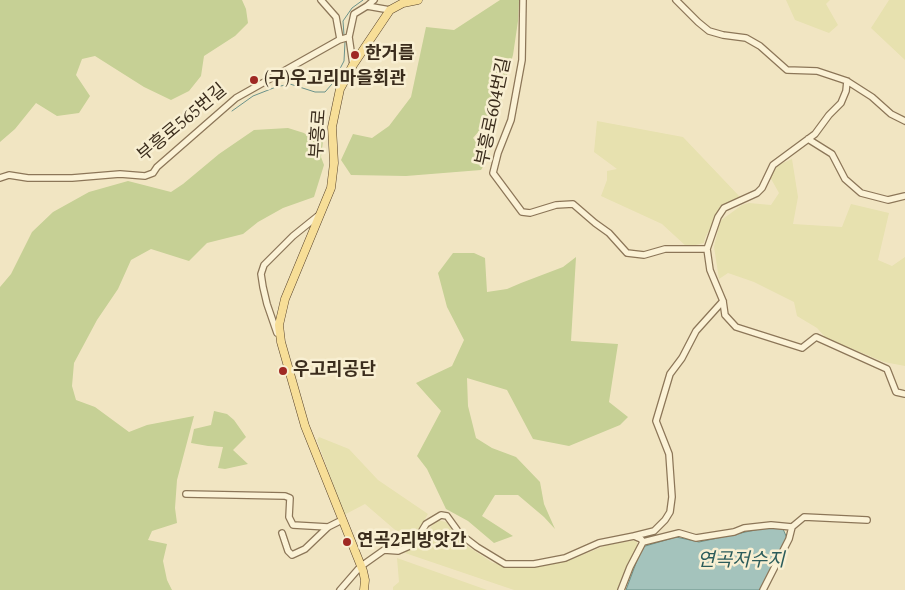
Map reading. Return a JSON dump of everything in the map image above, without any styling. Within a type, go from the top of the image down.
[{"type":"main road","points":[[390,10],[403,3],[418,0]]},
{"type":"main road","name":"부흥로","points":[[364,590],[365,580],[360,566],[305,426],[281,342],[279,325],[282,310],[331,188],[334,163],[332,127],[340,88],[390,10]]},
{"type":"street","points":[[320,0],[336,17],[353,65]]},
{"type":"street","points":[[344,38],[354,14],[374,0]]},
{"type":"street","name":"부흥로604번길","points":[[523,0],[522,60],[511,120],[498,153],[493,173],[522,212],[530,213],[556,205],[573,204],[595,224],[609,233],[627,253],[644,254],[665,249],[707,249]]},
{"type":"street","points":[[676,0],[710,31],[746,38],[760,46],[787,70],[817,71],[847,81],[872,97],[891,114],[905,121]]},
{"type":"street","points":[[367,6],[390,10]]},
{"type":"street","name":"부흥로565번길","points":[[0,178],[9,175],[28,178],[72,178],[120,174],[145,176],[152,173],[236,98],[344,38]]},
{"type":"street","points":[[847,81],[841,103],[828,115],[815,134],[773,165],[762,188],[757,193],[724,208],[718,217],[707,249],[710,270],[723,301],[725,315],[736,328],[802,348],[816,337],[887,370],[896,392],[905,394]]},
{"type":"street","points":[[808,139],[832,154],[845,179],[862,193],[888,200],[905,196]]},
{"type":"street","name":"부흥로","points":[[281,342],[266,304],[262,274],[264,265],[293,236],[321,214]]},
{"type":"street","points":[[340,590],[360,566],[384,550],[398,551],[414,544],[426,524],[441,515],[447,516],[460,534],[505,564],[534,564],[557,560],[599,544],[654,531],[670,512],[672,497],[669,454],[656,421],[670,374],[682,358],[696,331],[723,301]]},
{"type":"street","points":[[186,494],[285,496],[290,498],[289,517],[293,525],[328,527]]},
{"type":"street","points":[[763,590],[789,539],[792,527],[804,517],[867,520]]},
{"type":"street","points":[[282,533],[288,551],[292,555],[304,549],[328,527],[342,520]]},
{"type":"street","points":[[622,590],[630,567],[643,542],[679,533],[696,538],[734,532],[744,528],[771,525],[792,527]]},
{"type":"street","points":[[634,536],[643,542]]},
{"type":"shaded area","points":[[786,0],[830,0],[826,4],[838,25],[829,33],[795,20]]},
{"type":"shaded area","points":[[889,0],[905,0],[905,60],[871,28]]},
{"type":"shaded area","points":[[597,121],[683,137],[741,198],[721,207],[704,243],[687,247],[662,224],[601,196],[607,180],[607,171],[617,169],[594,152]]},
{"type":"shaded area","points":[[792,159],[798,197],[793,224],[842,227],[851,204],[889,213],[878,260],[892,266],[905,257],[905,366],[884,362],[826,338],[817,328],[797,316],[794,302],[754,282],[728,273],[719,279],[714,247],[720,221],[742,205],[749,203],[771,205],[779,193],[770,177],[776,166]]},
{"type":"shaded area","points":[[319,437],[349,449],[378,480],[428,514],[412,541],[394,529],[365,504],[344,515],[317,440]]},
{"type":"shaded area","points":[[437,520],[446,522],[464,544],[493,563],[526,567],[570,560],[607,545],[637,540],[637,546],[618,590],[514,590],[405,553],[418,542]]},
{"type":"shaded area","points":[[397,558],[487,590],[393,590],[393,587],[399,582]]},
{"type":"green space","points":[[0,0],[242,0],[246,9],[248,23],[235,36],[204,56],[201,76],[189,91],[171,100],[144,87],[95,56],[82,59],[76,75],[90,96],[79,113],[57,116],[36,103],[15,129],[0,142]]},
{"type":"green space","points":[[500,0],[519,0],[518,21],[513,55],[504,85],[497,123],[486,123],[473,138],[490,156],[481,170],[406,176],[351,175],[341,160],[353,134],[372,138],[389,126],[411,97],[426,27],[454,30]]},
{"type":"green space","points":[[288,128],[304,133],[315,142],[323,141],[321,157],[324,165],[314,197],[283,208],[258,222],[243,234],[207,243],[189,261],[151,249],[131,260],[118,289],[97,320],[74,363],[72,386],[76,400],[95,407],[129,432],[147,425],[194,416],[177,480],[175,508],[177,523],[152,531],[148,540],[167,544],[163,561],[167,580],[172,590],[0,590],[0,287],[11,274],[32,232],[53,212],[89,192],[128,181],[171,192],[219,154],[254,130]]},
{"type":"green space","points":[[453,253],[474,253],[485,258],[487,292],[507,289],[563,267],[576,257],[571,341],[618,344],[609,402],[628,417],[620,425],[569,446],[533,439],[507,390],[467,378],[468,406],[476,438],[492,448],[516,457],[540,482],[544,504],[555,529],[518,495],[495,495],[482,516],[513,536],[494,543],[468,521],[446,509],[427,469],[417,456],[441,411],[416,383],[452,366],[464,340],[447,307],[438,273]]},
{"type":"green space","points":[[214,411],[227,414],[234,420],[246,437],[233,450],[248,464],[225,469],[218,468],[223,447],[191,443],[194,429],[211,425]]},
{"type":"water","name":"연곡저수지","points":[[769,527],[783,529],[787,538],[760,590],[626,590],[642,547],[676,537],[699,542]]},
{"type":"waterway","points":[[344,35],[343,21],[352,8],[363,0]]},
{"type":"waterway","points":[[232,111],[253,96],[290,84],[315,92],[325,92],[332,84],[344,61],[345,42]]},
{"type":"place","name":"한거름","points":[[355,55]]},
{"type":"place","name":"(구)우고리마을회관","points":[[254,80]]},
{"type":"place","name":"우고리공단","points":[[283,371]]},
{"type":"place","name":"연곡2리방앗간","points":[[347,542]]}]
